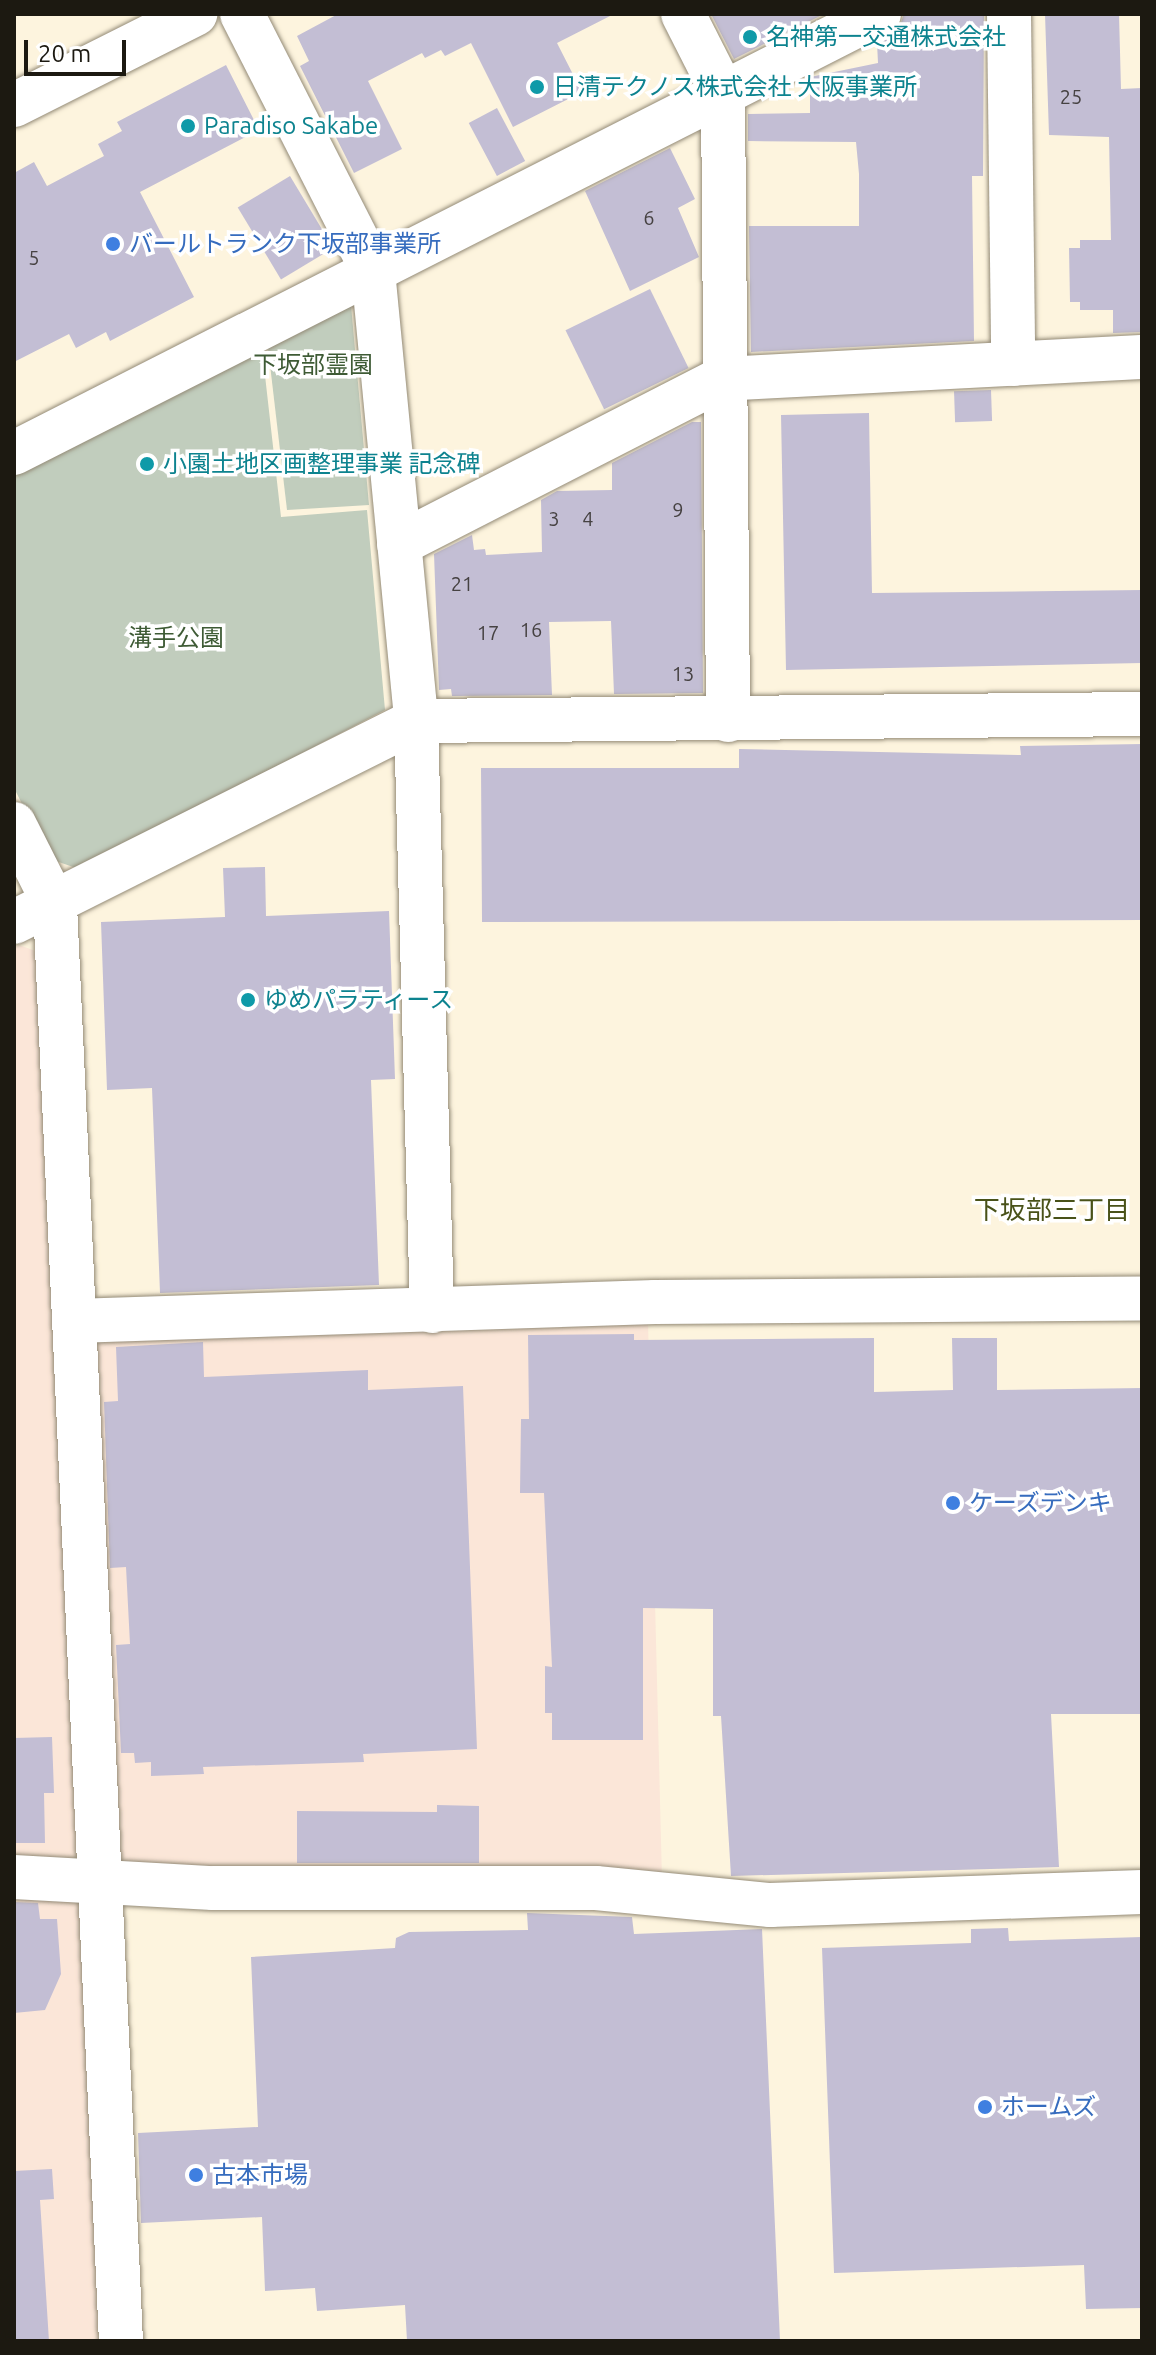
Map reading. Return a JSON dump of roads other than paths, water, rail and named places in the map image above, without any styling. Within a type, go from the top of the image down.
[{"type":"street","points":[[14,105],[195,14]]},
{"type":"street","points":[[242,14],[373,271],[416,721],[432,1311]]},
{"type":"street","points":[[683,14],[723,93],[722,379],[728,720]]},
{"type":"street","points":[[14,453],[879,14]]},
{"type":"street","points":[[1009,14],[1013,364]]},
{"type":"street","points":[[399,544],[722,379],[1142,357]]},
{"type":"street","points":[[14,922],[416,721],[1142,714]]},
{"type":"street","points":[[14,824],[55,903],[121,2341]]},
{"type":"street","points":[[74,1321],[655,1302],[1142,1299]]},
{"type":"street","points":[[14,1877],[229,1888],[596,1888],[770,1905],[1142,1892]]},
{"type":"place","name":"名神第一交通株式会社","points":[[750,37]]},
{"type":"place","name":"日清テクノス株式会社 大阪事業所","points":[[537,87]]},
{"type":"place","name":"Paradiso Sakabe","points":[[188,126]]},
{"type":"place","name":"バールトランク下坂部事業所","points":[[113,244]]},
{"type":"place","name":"小園土地区画整理事業 記念碑","points":[[147,464]]},
{"type":"place","name":"ゆめパラティース","points":[[248,1000]]},
{"type":"place","name":"ケーズデンキ","points":[[953,1503]]},
{"type":"place","name":"ホームズ","points":[[985,2107]]},
{"type":"place","name":"古本市場","points":[[196,2175]]},
{"type":"district","name":"下坂部三丁目","points":[[1052,1210]]},
{"type":"park label","name":"下坂部霊園","points":[[313,365]]},
{"type":"park label","name":"溝手公園","points":[[176,638]]}]
